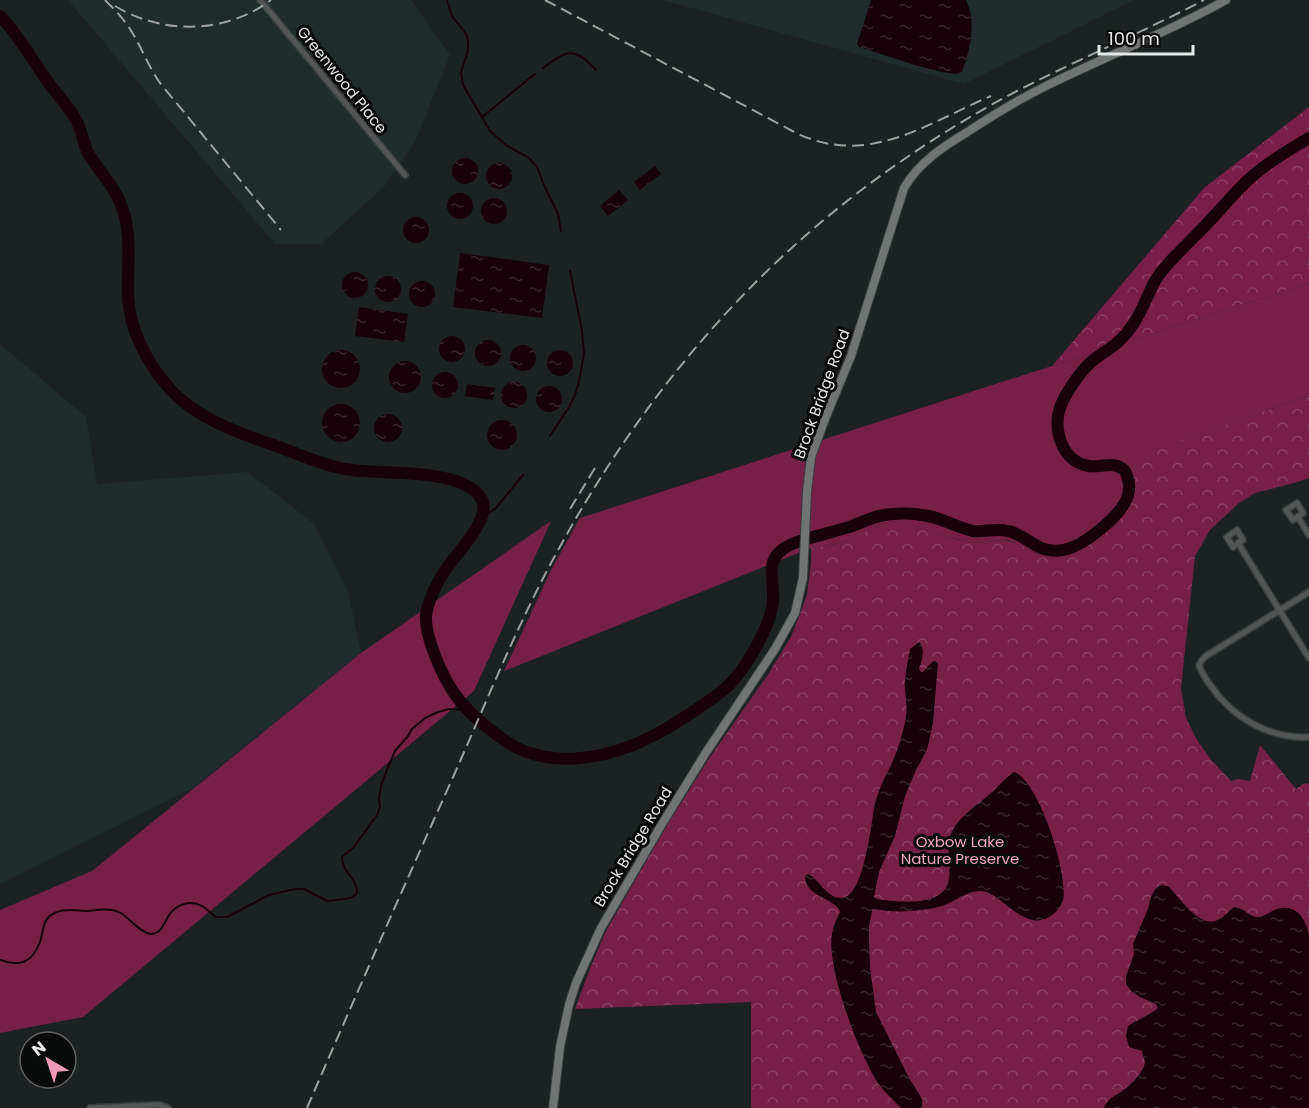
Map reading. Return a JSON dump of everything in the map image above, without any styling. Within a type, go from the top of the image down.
[{"type":"street","name":"Greenwood Place","points":[[260,0],[405,175]]},
{"type":"street","name":"Brock Bridge Road","points":[[553,1108],[560,1047],[568,1005],[597,936],[672,807],[775,649],[795,613],[803,578],[807,492],[813,452],[851,356],[901,199],[911,176],[948,144],[1007,107],[1226,0]]},
{"type":"street","points":[[1298,517],[1309,535]]},
{"type":"street","points":[[1238,543],[1309,658]]},
{"type":"street","points":[[1309,592],[1206,656],[1199,665],[1201,672],[1216,694],[1245,720],[1272,733],[1309,737]]},
{"type":"street","points":[[90,1108],[153,1105],[168,1108]]},
{"type":"shaded area","points":[[68,0],[411,0],[450,55],[415,142],[384,187],[321,244],[275,244]]},
{"type":"shaded area","points":[[663,0],[1134,0],[964,84]]},
{"type":"shaded area","points":[[0,344],[86,417],[97,484],[248,472],[313,523],[348,591],[361,653],[193,788],[0,884]]},
{"type":"green space","points":[[1309,107],[1309,283],[1052,366],[1204,188]]},
{"type":"green space","points":[[1309,283],[1309,396],[1104,467],[1117,471],[1126,478],[1132,487],[1132,497],[1128,509],[1119,521],[1095,542],[1081,550],[1059,557],[1050,556],[1023,548],[1011,541],[971,542],[927,531],[905,522],[890,522],[847,541],[811,548],[504,671],[551,570],[580,518]]},
{"type":"green space","name":"Oxbow Lake Nature Preserve","points":[[1309,396],[1309,478],[1255,493],[1239,503],[1210,530],[1195,556],[1181,688],[1186,718],[1197,740],[1212,761],[1231,781],[1238,779],[1250,781],[1260,745],[1296,789],[1309,783],[1309,1108],[751,1108],[751,1002],[575,1009],[606,931],[666,827],[791,637],[807,595],[811,548],[843,542],[878,526],[901,521],[961,540],[977,543],[1007,541],[1044,555],[1064,556],[1088,545],[1114,526],[1131,502],[1132,489],[1126,478],[1115,470],[1102,467]]},
{"type":"green space","points":[[551,521],[474,691],[83,1017],[0,1033],[0,910],[92,871],[361,653]]},
{"type":"water","points":[[871,0],[966,0],[972,27],[968,54],[962,72],[955,74],[942,72],[859,47],[857,44]]},
{"type":"water","points":[[465,158],[474,162],[478,171],[474,180],[465,184],[456,180],[452,171],[456,162]]},
{"type":"water","points":[[499,163],[508,167],[512,176],[508,185],[499,189],[490,185],[486,176],[490,167]]},
{"type":"water","points":[[655,166],[661,174],[640,190],[634,182]]},
{"type":"water","points":[[619,190],[628,200],[608,216],[600,206]]},
{"type":"water","points":[[460,193],[469,197],[473,206],[469,215],[460,219],[451,215],[447,206],[451,197]]},
{"type":"water","points":[[494,198],[503,202],[507,211],[503,220],[494,224],[485,220],[481,211],[485,202]]},
{"type":"water","points":[[416,217],[425,221],[429,230],[425,239],[416,243],[407,239],[403,230],[407,221]]},
{"type":"water","points":[[460,253],[549,265],[542,318],[453,307]]},
{"type":"water","points":[[355,272],[364,276],[368,285],[364,294],[355,298],[346,294],[342,285],[346,276]]},
{"type":"water","points":[[388,276],[397,280],[401,289],[397,298],[388,302],[379,298],[375,289],[379,280]]},
{"type":"water","points":[[422,281],[431,285],[435,294],[431,303],[422,307],[413,303],[409,294],[413,285]]},
{"type":"water","points":[[359,307],[408,314],[404,342],[355,336]]},
{"type":"water","points":[[452,336],[461,340],[465,349],[461,358],[452,362],[443,358],[439,349],[443,340]]},
{"type":"water","points":[[488,340],[497,344],[501,353],[497,362],[488,366],[479,362],[475,353],[479,344]]},
{"type":"water","points":[[523,345],[532,349],[536,358],[532,367],[523,371],[514,367],[510,358],[514,349]]},
{"type":"water","points":[[341,350],[348,351],[354,356],[359,362],[359,376],[354,382],[348,387],[341,388],[334,387],[328,382],[323,376],[322,369],[323,362],[328,356],[334,351]]},
{"type":"water","points":[[560,350],[569,354],[573,363],[569,372],[560,376],[551,372],[547,363],[551,354]]},
{"type":"water","points":[[405,361],[416,366],[421,377],[416,388],[405,393],[394,388],[389,377],[394,366]]},
{"type":"water","points":[[445,372],[454,376],[458,385],[454,394],[445,398],[436,394],[432,385],[436,376]]},
{"type":"water","points":[[514,382],[523,386],[527,395],[523,404],[514,408],[505,404],[501,395],[505,386]]},
{"type":"water","points":[[467,384],[495,388],[493,400],[465,396]]},
{"type":"water","points":[[549,386],[558,390],[562,399],[558,408],[549,412],[540,408],[536,399],[540,390]]},
{"type":"water","points":[[341,404],[348,405],[354,410],[359,416],[359,430],[354,436],[348,441],[341,442],[334,441],[328,436],[323,430],[322,423],[323,416],[328,410],[334,405]]},
{"type":"water","points":[[388,414],[398,418],[402,428],[398,438],[388,442],[378,438],[374,428],[378,418]]},
{"type":"water","points":[[502,420],[513,424],[517,435],[513,446],[502,450],[491,446],[487,435],[491,424]]},
{"type":"water","points":[[919,642],[923,651],[919,669],[921,672],[934,661],[938,663],[933,723],[927,750],[905,796],[895,836],[879,872],[874,897],[908,902],[930,899],[939,895],[946,888],[949,879],[949,842],[954,828],[967,813],[1014,772],[1024,779],[1042,810],[1057,851],[1064,888],[1063,900],[1059,909],[1045,919],[1027,918],[995,897],[980,891],[925,910],[872,910],[869,943],[876,1012],[922,1099],[922,1108],[901,1108],[876,1080],[861,1050],[845,1008],[831,949],[833,931],[840,912],[832,903],[810,889],[805,876],[808,874],[813,877],[829,894],[839,898],[852,892],[857,883],[866,857],[877,797],[896,754],[903,730],[906,712],[905,680],[910,649]]},
{"type":"water","points":[[1161,885],[1168,886],[1196,915],[1209,921],[1220,919],[1234,907],[1259,917],[1283,908],[1299,913],[1309,935],[1309,1108],[1104,1108],[1110,1099],[1135,1080],[1144,1065],[1142,1051],[1129,1047],[1126,1036],[1128,1026],[1158,1008],[1156,1004],[1131,991],[1126,984],[1126,976],[1134,954],[1133,944],[1151,897],[1155,889]]},
{"type":"waterway","points":[[447,0],[452,16],[467,36],[468,51],[461,72],[463,85],[490,131],[506,145],[529,158],[537,167],[558,214],[561,231]]},
{"type":"waterway","points":[[0,16],[73,115],[88,153],[117,195],[127,225],[128,295],[132,321],[141,346],[155,370],[171,390],[182,401],[209,419],[334,467],[436,476],[466,485],[477,493],[483,502],[481,519],[470,539],[435,587],[426,615],[429,637],[452,691],[479,721],[516,747],[553,758],[592,757],[631,746],[678,722],[728,686],[750,658],[766,627],[773,602],[772,564],[778,553],[792,544],[887,514],[928,516],[973,531],[1008,531],[1039,547],[1056,551],[1080,544],[1102,528],[1126,500],[1129,486],[1127,476],[1119,467],[1089,466],[1073,459],[1067,453],[1059,437],[1058,428],[1059,411],[1064,398],[1087,366],[1127,333],[1140,313],[1155,281],[1173,258],[1249,179],[1309,138]]},
{"type":"waterway","points":[[543,68],[558,57],[570,53],[582,57],[596,70]]},
{"type":"waterway","points":[[482,117],[535,74]]},
{"type":"waterway","points":[[550,436],[575,395],[584,354],[582,331],[570,271]]},
{"type":"waterway","points":[[482,517],[495,509],[523,475]]},
{"type":"waterway","points":[[0,960],[19,963],[29,959],[37,949],[46,921],[52,914],[61,911],[114,910],[151,934],[160,930],[175,908],[188,903],[202,906],[216,917],[227,917],[269,895],[295,889],[304,889],[327,901],[353,897],[357,893],[355,882],[345,868],[342,857],[354,847],[377,815],[380,807],[381,786],[395,751],[412,729],[425,718],[449,709],[466,710]]},
{"type":"railway","points":[[105,0],[130,29],[160,83],[281,230]]},
{"type":"railway","points":[[115,6],[153,22],[194,27],[234,19],[271,0]]},
{"type":"railway","points":[[545,0],[795,132],[808,138],[833,144],[857,146],[902,136],[991,96]]},
{"type":"railway","points":[[307,1108],[500,669],[550,565],[618,451],[656,397],[697,346],[740,298],[787,252],[837,209],[905,158],[968,118],[1017,91],[1204,0]]},
{"type":"railway","points":[[570,509],[595,468]]}]
